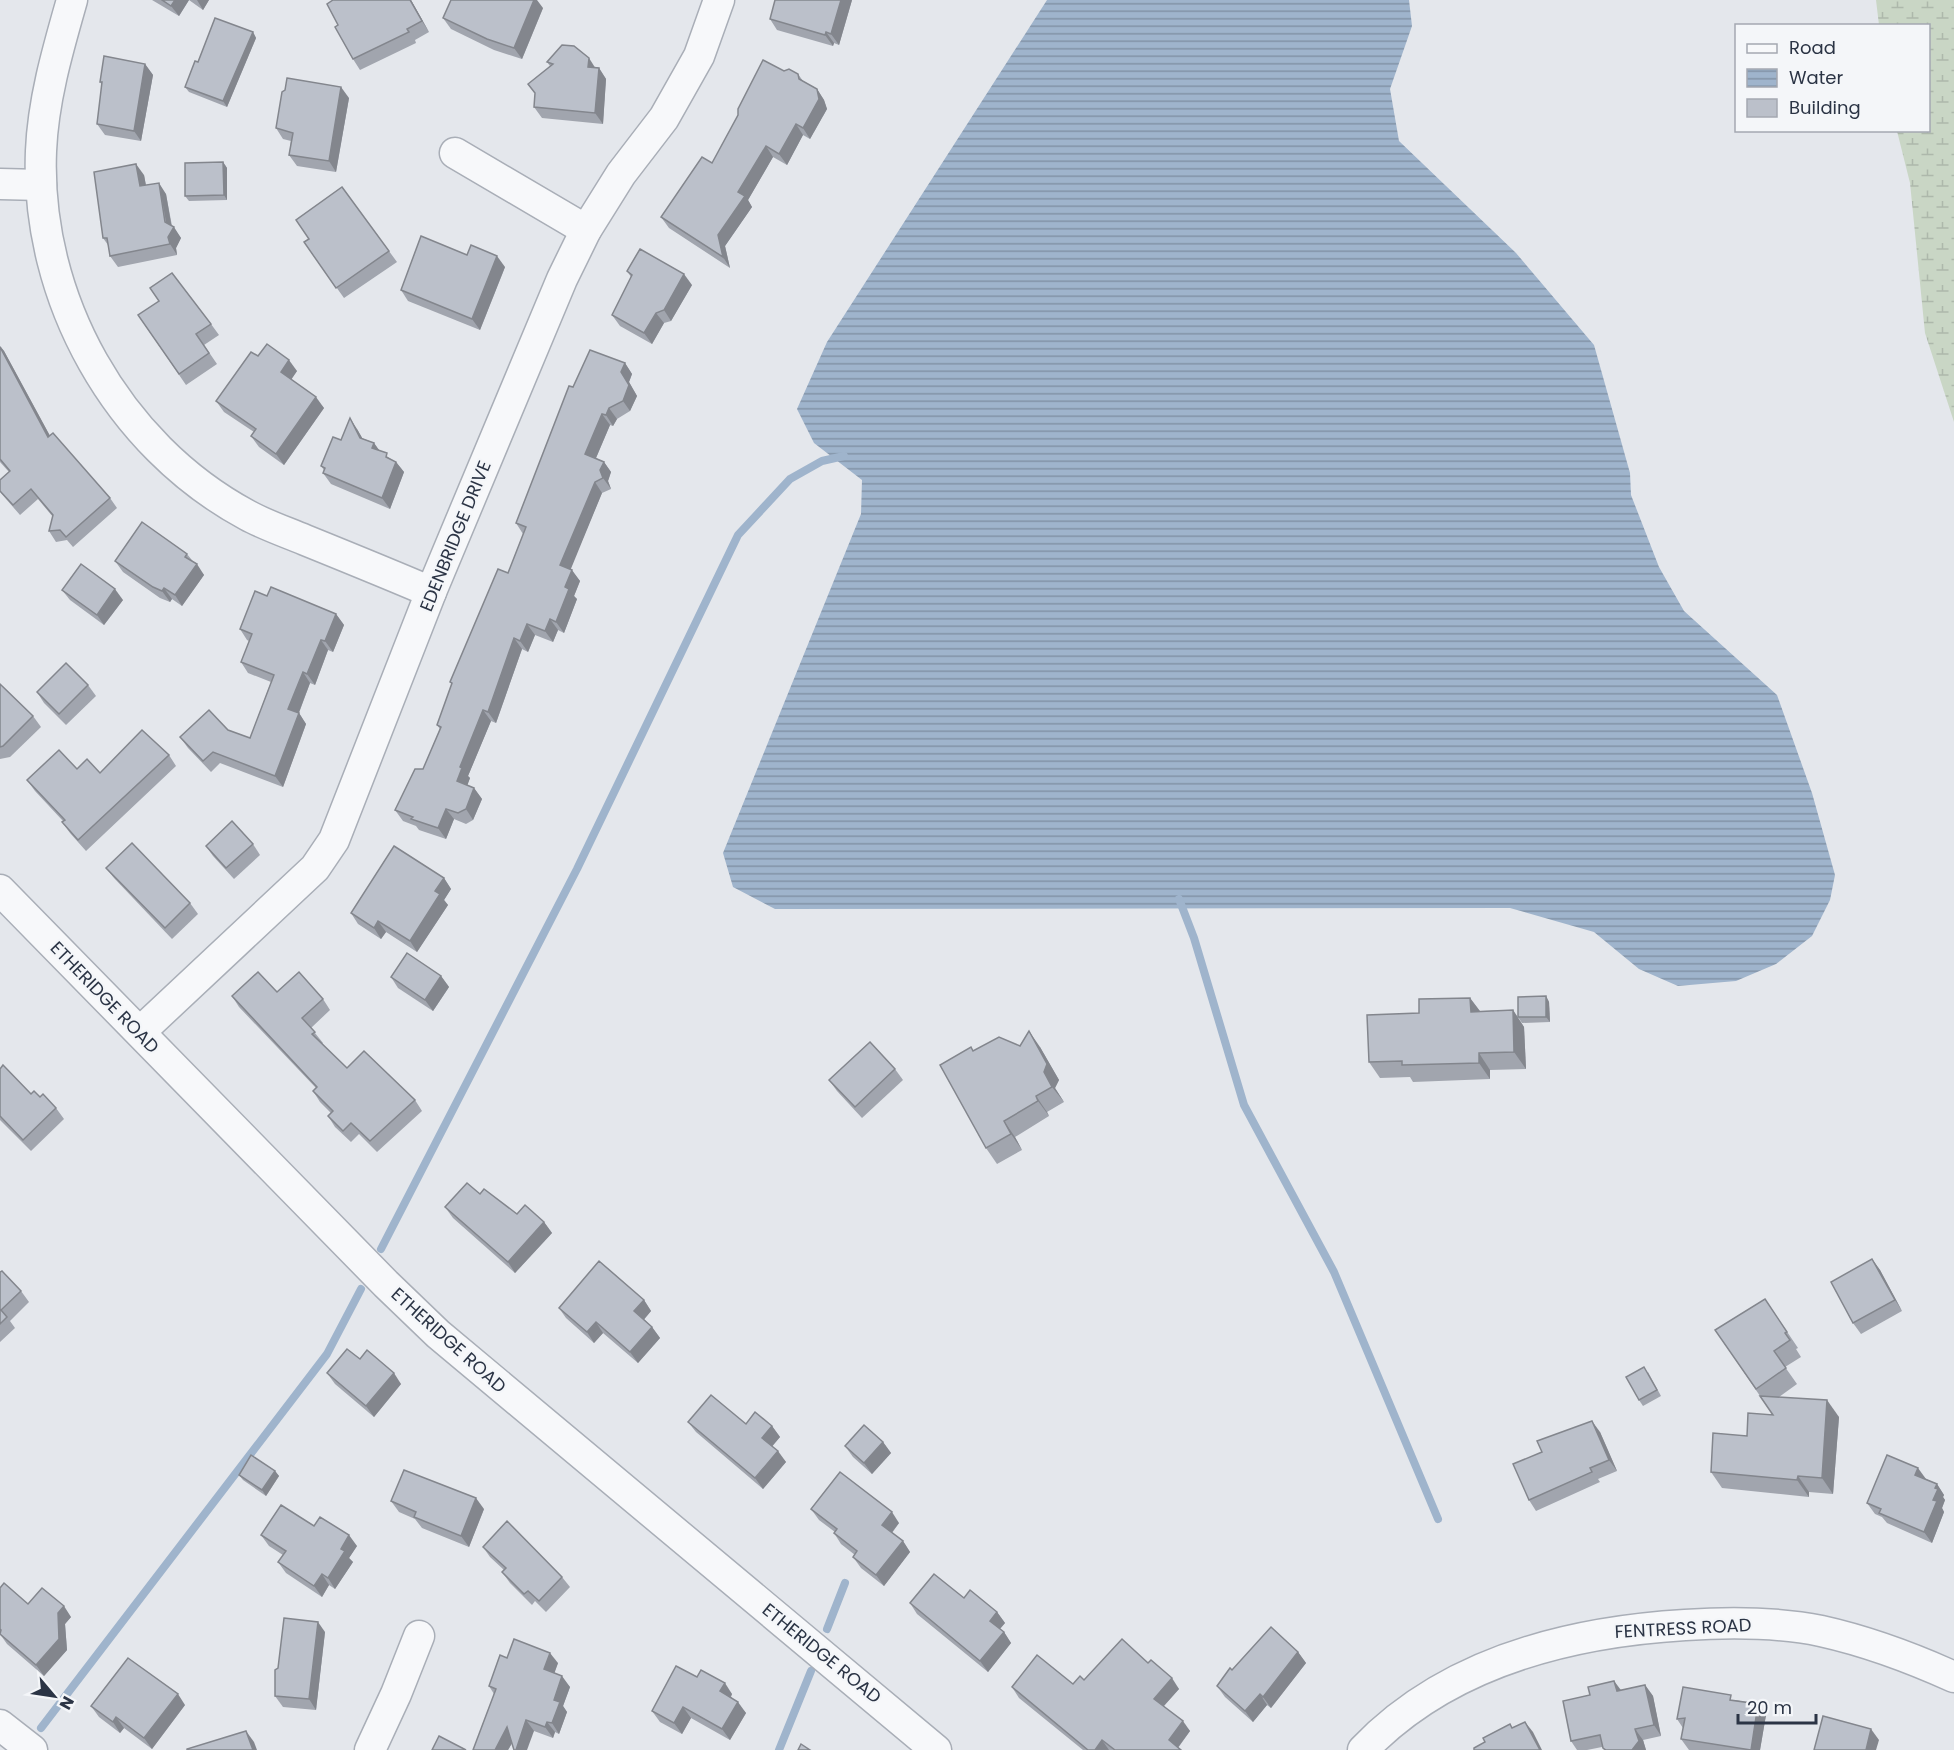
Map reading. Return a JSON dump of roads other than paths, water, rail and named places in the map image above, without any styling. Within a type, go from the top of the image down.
[{"type":"street","points":[[72,0],[55,57],[45,115],[41,150],[41,184],[50,252],[70,316],[101,377],[141,431],[190,478],[247,516],[431,592]]},
{"type":"street","name":"EDENBRIDGE DRIVE","points":[[140,1032],[315,868],[334,840],[431,592],[542,325],[586,230],[621,174],[664,118],[699,56],[719,0]]},
{"type":"street","points":[[455,153],[586,230]]},
{"type":"street","points":[[0,184],[41,184]]},
{"type":"street","name":"ETHERIDGE ROAD","points":[[0,890],[369,1267],[438,1334],[936,1750]]},
{"type":"street","name":"FENTRESS ROAD","points":[[1364,1750],[1420,1703],[1468,1675],[1502,1659],[1550,1644],[1627,1628],[1712,1623],[1768,1624],[1821,1631],[1879,1647],[1954,1677]]},
{"type":"street","points":[[370,1750],[419,1636]]},
{"type":"street","points":[[0,1725],[32,1750]]},
{"type":"water","points":[[1047,0],[1409,0],[1412,26],[1390,89],[1399,141],[1516,253],[1594,345],[1630,473],[1631,495],[1659,567],[1684,611],[1777,695],[1812,793],[1835,875],[1830,900],[1812,936],[1776,964],[1736,981],[1678,986],[1639,969],[1594,932],[1510,908],[775,909],[733,887],[723,853],[861,514],[862,480],[814,443],[797,409],[827,342]]},
{"type":"waterway","points":[[381,1249],[577,869],[738,535],[790,479],[822,461],[844,456]]},
{"type":"waterway","points":[[1179,899],[1194,938],[1244,1105],[1334,1272],[1438,1519]]},
{"type":"waterway","points":[[41,1728],[327,1354],[361,1289]]},
{"type":"waterway","points":[[827,1629],[845,1583]]},
{"type":"waterway","points":[[779,1750],[811,1671]]}]
